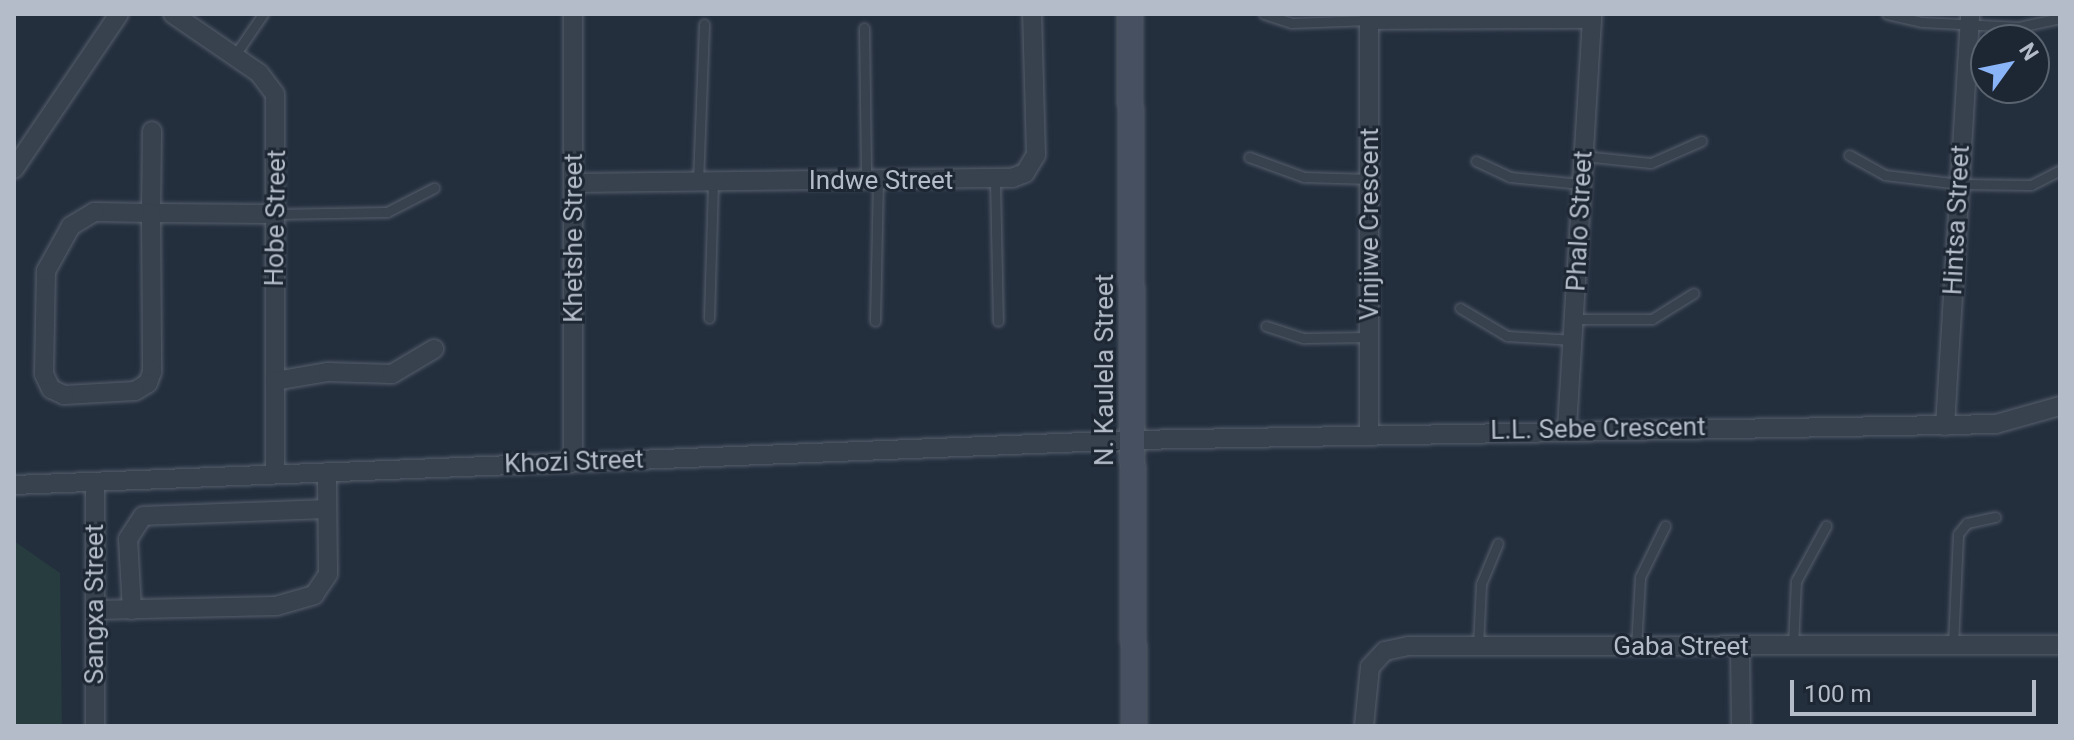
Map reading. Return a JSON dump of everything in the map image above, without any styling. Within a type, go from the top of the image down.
[{"type":"street","points":[[14,169],[119,14]]},
{"type":"street","name":"Hobe Street","points":[[173,14],[259,73],[275,94],[275,474]]},
{"type":"street","name":"Khetshe Street","points":[[573,14],[573,462]]},
{"type":"street","name":"Indwe Street","points":[[574,183],[995,181],[1025,173],[1036,155],[1032,14]]},
{"type":"street","name":"N. Kaulela Street","points":[[1130,14],[1134,726]]},
{"type":"street","points":[[1369,17],[1592,16]]},
{"type":"street","name":"Phalo Street","points":[[1567,428],[1592,16]]},
{"type":"street","name":"Vinjiwe Crescent","points":[[1369,17],[1369,435]]},
{"type":"street","name":"Hintsa Street","points":[[1945,426],[1970,19]]},
{"type":"street","points":[[152,131],[151,213],[151,378],[128,392],[57,393],[47,383],[43,363],[46,271],[52,254],[81,216],[151,213],[276,214]]},
{"type":"street","points":[[275,381],[328,372],[392,374],[434,349]]},
{"type":"street","name":"L.L. Sebe Crescent","points":[[1134,440],[1567,428],[1945,426],[1996,424],[2059,409]]},
{"type":"street","name":"Khozi Street","points":[[14,485],[1134,440]]},
{"type":"street","points":[[95,610],[276,606],[314,595],[328,574],[327,472]]},
{"type":"street","name":"Sangxa Street","points":[[95,482],[95,726]]},
{"type":"street","points":[[132,610],[128,539],[143,516],[325,509]]},
{"type":"street","name":"Gaba Street","points":[[1364,726],[1366,679],[1385,651],[1478,646],[2060,645]]},
{"type":"street","points":[[1740,647],[1741,726]]},
{"type":"lane","points":[[235,55],[263,14]]},
{"type":"lane","points":[[1264,14],[1291,23],[1369,17]]},
{"type":"lane","points":[[1887,14],[2034,27],[2060,18]]},
{"type":"lane","points":[[704,24],[709,318]]},
{"type":"lane","points":[[864,28],[875,321]]},
{"type":"lane","points":[[1583,156],[1651,163],[1701,141]]},
{"type":"lane","points":[[1849,155],[1885,175],[1959,184],[2031,185],[2060,170]]},
{"type":"lane","points":[[1249,157],[1304,177],[1370,179]]},
{"type":"lane","points":[[1476,161],[1510,177],[1581,184]]},
{"type":"lane","points":[[995,181],[998,321]]},
{"type":"lane","points":[[276,214],[387,212],[434,188]]},
{"type":"lane","points":[[1575,319],[1652,319],[1694,293]]},
{"type":"lane","points":[[1460,308],[1507,336],[1574,340]]},
{"type":"lane","points":[[1266,326],[1304,338],[1370,337]]},
{"type":"lane","points":[[1953,645],[1958,534],[1967,523],[1995,517]]},
{"type":"lane","points":[[1636,647],[1640,577],[1665,526]]},
{"type":"lane","points":[[1793,646],[1796,581],[1826,526]]},
{"type":"lane","points":[[1478,646],[1481,584],[1498,543]]},
{"type":"green space","points":[[14,541],[60,573],[62,726],[14,726]]}]
